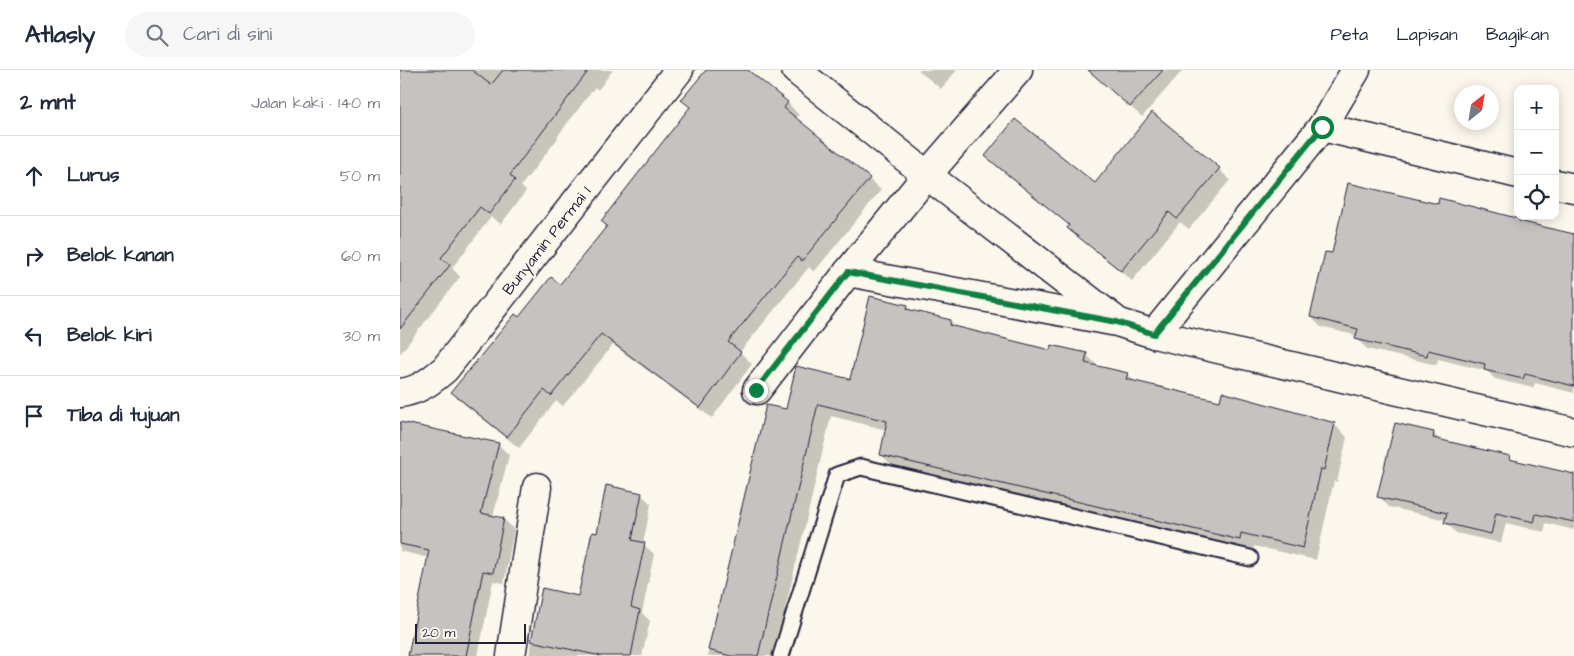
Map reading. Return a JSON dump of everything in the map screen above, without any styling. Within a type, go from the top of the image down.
[{"type":"street","name":"Bunyamin Permai 1","points":[[400,393],[411,392],[427,384],[445,369],[679,70]]},
{"type":"street","points":[[796,70],[1117,322]]},
{"type":"street","points":[[756,390],[848,272],[1018,70]]},
{"type":"street","points":[[1154,334],[1322,127],[1356,70]]},
{"type":"street","points":[[1322,127],[1514,173]]},
{"type":"street","points":[[1559,185],[1574,188]]},
{"type":"street","points":[[848,272],[1117,322],[1154,334],[1574,432]]},
{"type":"street","points":[[511,656],[537,486]]},
{"type":"lane","points":[[781,656],[837,475],[861,466],[1250,558]]},
{"type":"building","points":[[400,70],[472,70],[491,85],[503,70],[589,70],[510,175],[515,180],[489,214],[480,207],[441,258],[450,265],[400,329]]},
{"type":"building","points":[[706,70],[748,70],[788,102],[784,108],[870,178],[802,261],[797,257],[728,342],[741,352],[700,408],[601,334],[551,396],[544,390],[507,437],[451,392],[515,314],[519,317],[551,277],[560,284],[607,226],[601,221],[690,107],[681,100]]},
{"type":"building","points":[[1088,70],[1163,70],[1130,107]]},
{"type":"building","points":[[1152,112],[1220,168],[1177,219],[1169,212],[1121,271],[1067,228],[1069,225],[985,156],[1015,119],[1095,183]]},
{"type":"building","points":[[1348,183],[1438,204],[1439,198],[1514,217],[1514,220],[1574,234],[1574,386],[1525,374],[1523,379],[1484,370],[1485,364],[1428,350],[1427,356],[1355,339],[1358,329],[1310,317],[1325,252],[1332,253]]},
{"type":"building","points":[[870,296],[908,305],[907,309],[951,320],[950,325],[1050,350],[1051,345],[1087,353],[1085,363],[1128,373],[1126,379],[1220,401],[1222,392],[1335,423],[1324,470],[1321,469],[1303,548],[1241,533],[1240,540],[880,455],[887,421],[818,404],[758,656],[731,656],[708,650],[766,405],[786,409],[796,366],[850,379]]},
{"type":"building","points":[[400,422],[499,443],[481,513],[504,518],[493,573],[483,571],[466,656],[408,656],[429,550],[400,544]]},
{"type":"building","points":[[1395,423],[1434,432],[1433,438],[1510,456],[1509,459],[1574,474],[1574,522],[1536,514],[1534,522],[1496,513],[1491,534],[1444,523],[1447,513],[1377,497]]},
{"type":"building","points":[[606,485],[642,493],[632,540],[645,543],[631,607],[640,610],[631,656],[601,656],[531,641],[542,588],[578,596],[592,532],[597,533]]},
{"type":"route","points":[[756,390],[848,272],[1117,322],[1154,334],[1322,127]]}]
